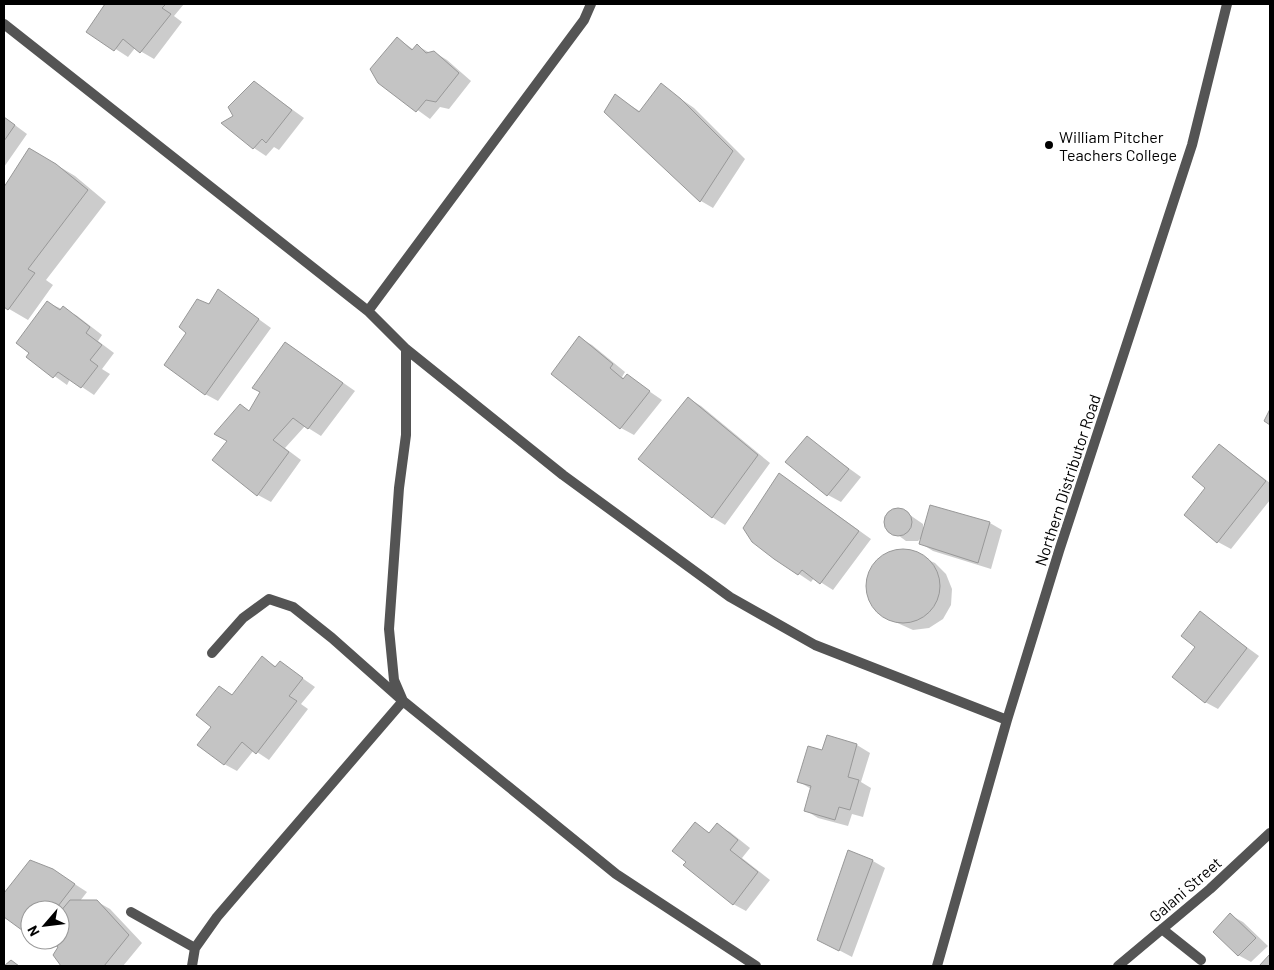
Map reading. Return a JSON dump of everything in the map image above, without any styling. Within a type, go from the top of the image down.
[{"type":"street","points":[[368,311],[584,20],[591,4]]},
{"type":"street","name":"Northern Distributor Road","points":[[937,966],[1007,720],[1062,541],[1192,145],[1227,4]]},
{"type":"street","points":[[4,24],[368,311],[406,349],[563,475],[730,597],[815,645],[1007,720]]},
{"type":"street","points":[[403,701],[394,680],[389,629],[399,488],[406,435],[406,349]]},
{"type":"street","points":[[212,653],[243,618],[268,599],[293,607],[332,638],[403,701],[616,874],[756,966]]},
{"type":"street","points":[[192,966],[195,948],[217,917],[403,701]]},
{"type":"street","name":"Galani Street","points":[[1118,966],[1270,832]]},
{"type":"street","points":[[131,912],[195,948]]},
{"type":"street","points":[[1162,928],[1201,960]]},
{"type":"building","points":[[105,4],[166,4],[162,8],[171,14],[140,53],[123,39],[114,51],[86,32]]},
{"type":"building","points":[[397,37],[412,50],[417,44],[426,53],[434,51],[459,73],[436,102],[426,100],[416,112],[378,83],[370,69]]},
{"type":"building","points":[[254,81],[292,110],[266,143],[262,139],[253,149],[221,123],[233,116],[228,107]]},
{"type":"building","points":[[661,83],[681,99],[733,151],[700,202],[604,112],[615,94],[639,112]]},
{"type":"building","points":[[4,117],[15,125],[4,141]]},
{"type":"building","points":[[29,148],[56,164],[88,190],[28,269],[35,273],[8,310],[4,307],[4,187]]},
{"type":"building","points":[[218,289],[259,319],[205,395],[164,365],[186,333],[179,327],[197,299],[209,304]]},
{"type":"building","points":[[47,301],[60,310],[63,306],[90,327],[86,333],[102,345],[90,360],[98,366],[81,388],[58,372],[53,378],[26,357],[29,353],[16,343]]},
{"type":"building","points":[[579,336],[613,364],[610,368],[623,379],[627,374],[650,391],[620,429],[551,374]]},
{"type":"building","points":[[285,342],[343,383],[308,429],[293,418],[273,440],[289,452],[257,496],[212,460],[227,441],[214,434],[240,404],[249,411],[260,392],[252,388]]},
{"type":"building","points":[[688,397],[758,455],[712,518],[638,459]]},
{"type":"building","points":[[1270,409],[1270,425],[1264,421]]},
{"type":"building","points":[[807,436],[849,469],[827,496],[785,462]]},
{"type":"building","points":[[1219,444],[1266,481],[1217,543],[1184,515],[1205,488],[1192,477]]},
{"type":"building","points":[[779,473],[859,531],[820,584],[802,570],[798,575],[774,559],[752,542],[743,528]]},
{"type":"building","points":[[930,505],[990,522],[978,563],[919,544]]},
{"type":"building","points":[[898,508],[908,512],[912,522],[908,532],[898,536],[888,532],[884,522],[888,512]]},
{"type":"building","points":[[903,549],[917,552],[929,560],[937,572],[940,586],[937,600],[929,612],[917,620],[903,623],[889,620],[877,612],[869,600],[866,586],[869,572],[877,560],[889,552]]},
{"type":"building","points":[[1200,611],[1247,648],[1205,703],[1172,677],[1195,647],[1181,636]]},
{"type":"building","points":[[262,656],[275,667],[280,661],[303,678],[289,696],[297,701],[256,754],[242,742],[224,765],[197,745],[211,727],[196,715],[219,686],[232,695]]},
{"type":"building","points":[[827,735],[857,744],[848,777],[859,780],[850,810],[839,807],[835,820],[804,811],[811,786],[797,782],[808,746],[822,750]]},
{"type":"building","points":[[695,822],[709,833],[717,823],[738,840],[730,850],[758,872],[733,905],[683,865],[686,862],[672,851]]},
{"type":"building","points":[[848,850],[873,860],[839,951],[817,940]]},
{"type":"building","points":[[30,860],[53,869],[75,884],[63,900],[20,900],[20,929],[4,917],[4,893]]},
{"type":"building","points":[[70,900],[97,900],[129,935],[104,966],[61,966],[53,955],[56,950],[70,950]]},
{"type":"building","points":[[1230,913],[1256,938],[1238,956],[1213,932]]},
{"type":"building","points":[[1270,954],[1270,966],[1259,966]]},
{"type":"building","points":[[11,960],[19,966],[4,966]]},
{"type":"place","name":"William Pitcher Teachers College","points":[[1049,145]]}]
